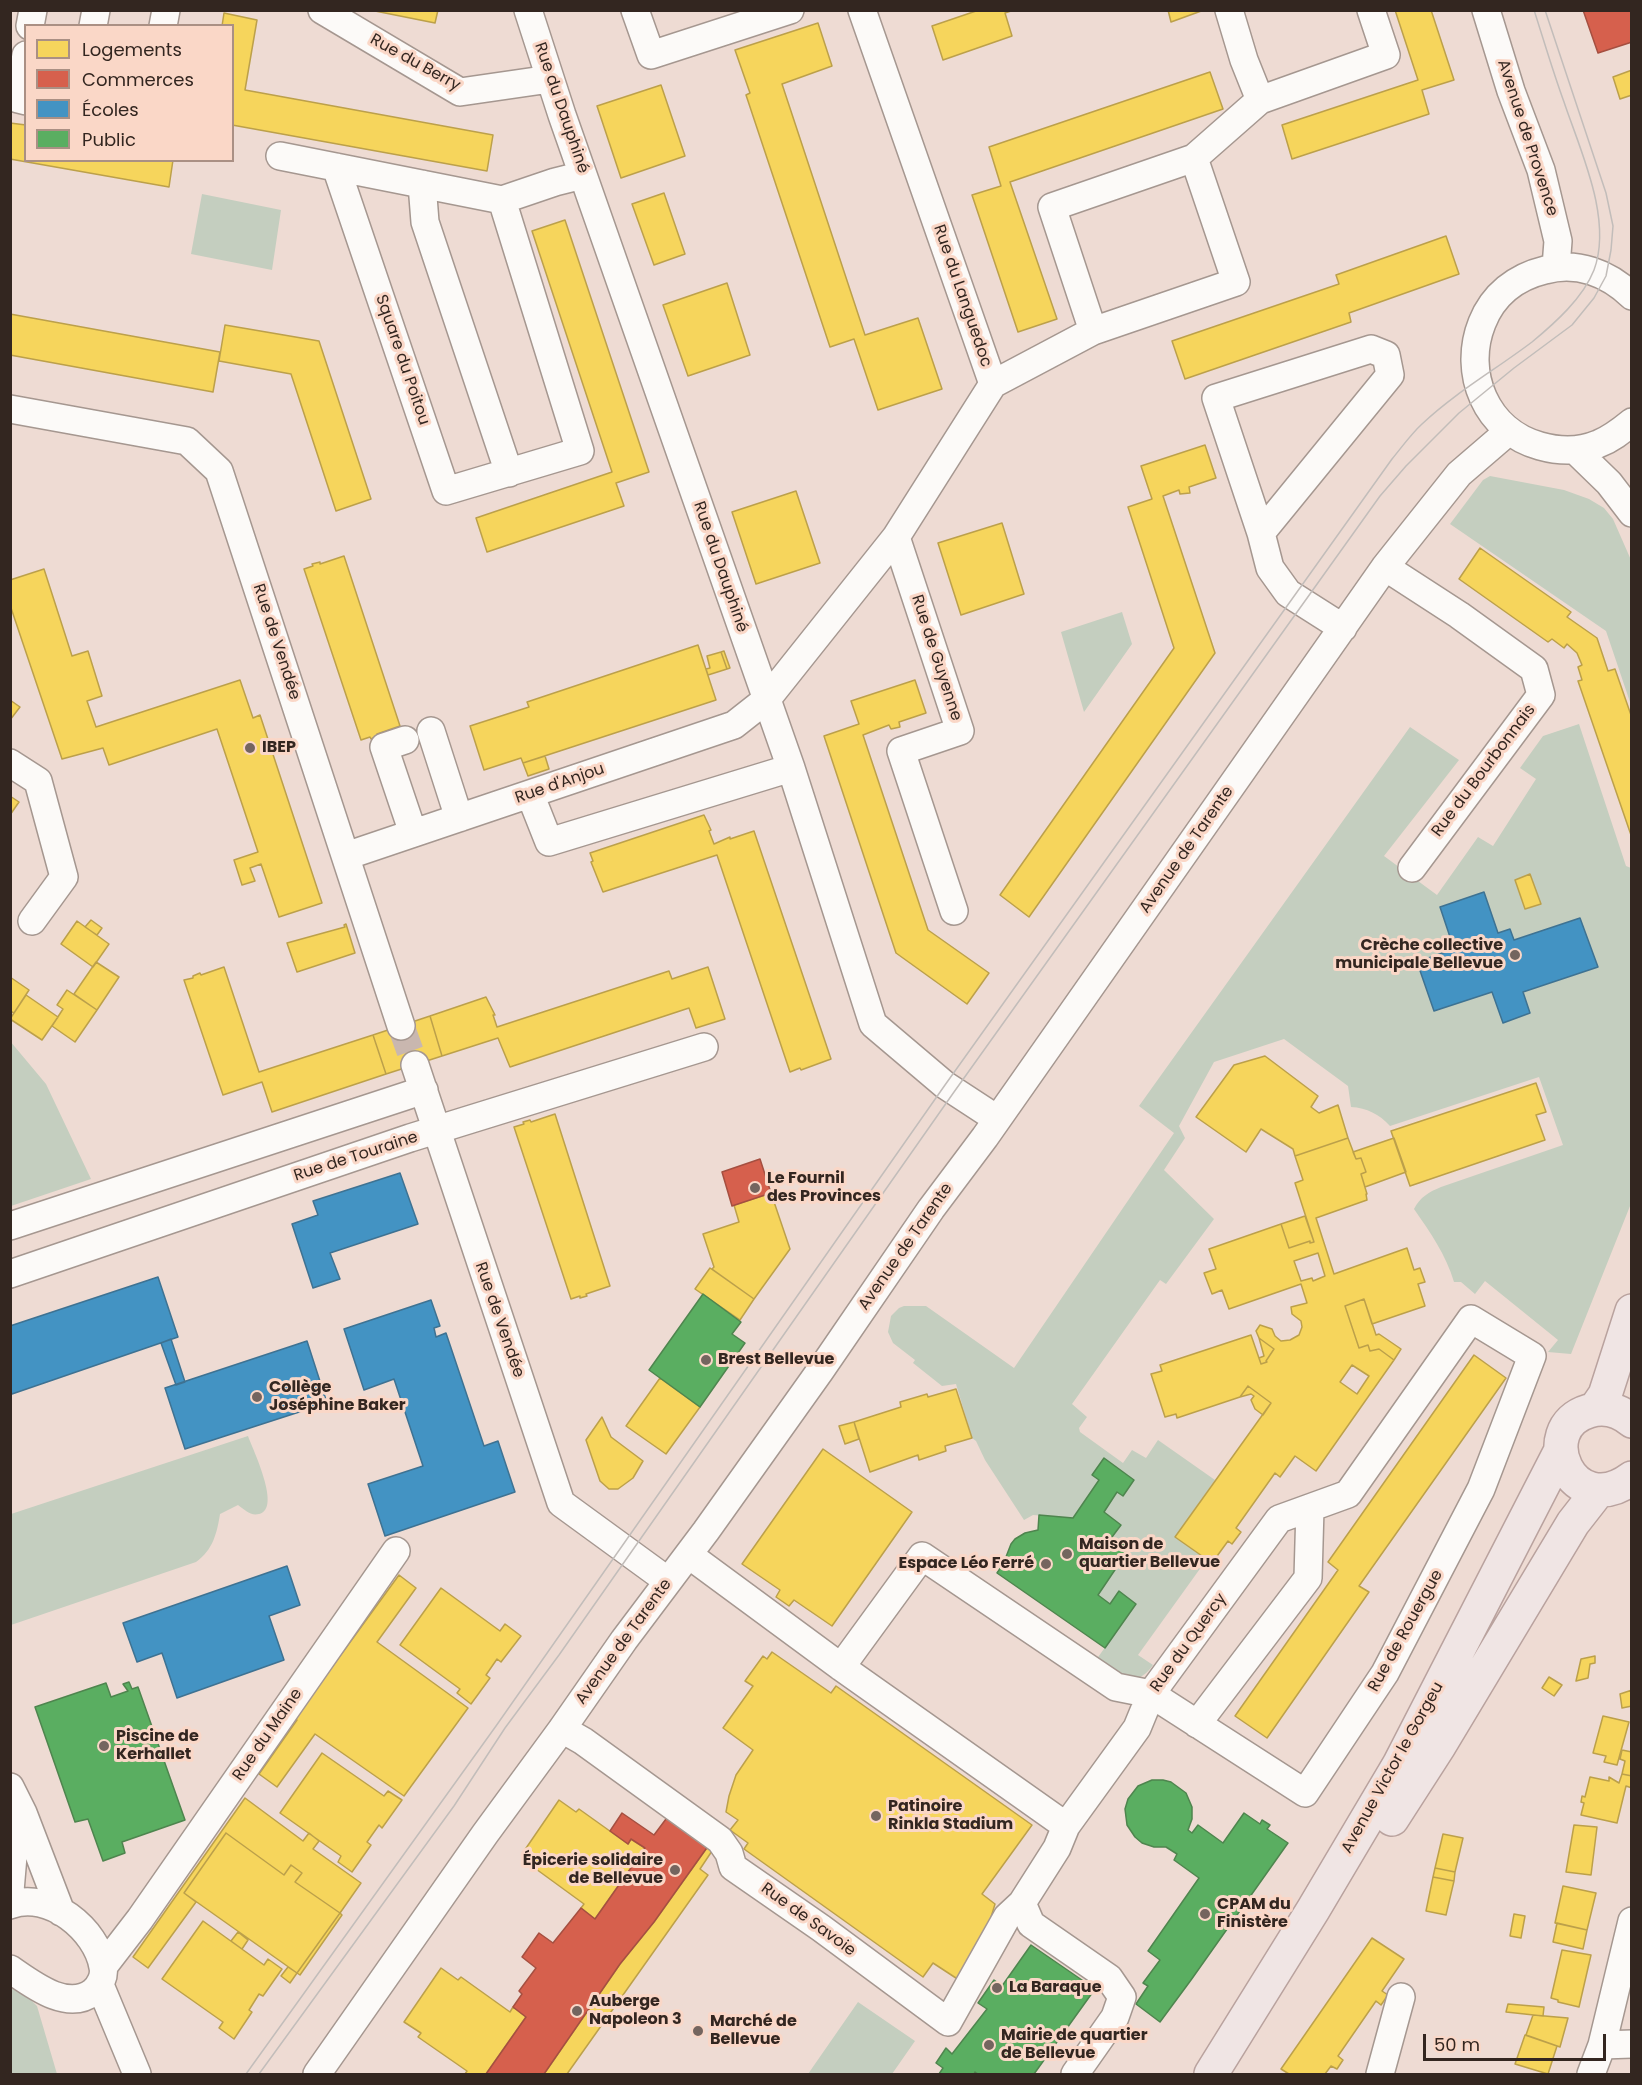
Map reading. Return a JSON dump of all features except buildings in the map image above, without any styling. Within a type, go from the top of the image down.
[{"type":"main road","points":[[1632,1311],[1605,1395],[1596,1408],[1616,1411],[1632,1421]]},
{"type":"main road","name":"Avenue Victor le Gorgeu","points":[[1210,2074],[1313,1910],[1399,1765],[1560,1452],[1562,1440],[1570,1424],[1584,1412],[1596,1408]]},
{"type":"main road","points":[[1560,1452],[1564,1467],[1572,1479],[1584,1487],[1620,1486]]},
{"type":"main road","name":"Avenue Victor le Gorgeu","points":[[1232,2074],[1439,1746],[1573,1523],[1620,1486]]},
{"type":"street","name":"Rue du Berry","points":[[322,10],[460,92],[550,78]]},
{"type":"street","name":"Rue du Dauphiné","points":[[528,10],[583,175],[791,768],[873,1024],[954,1092],[997,1119]]},
{"type":"street","points":[[635,10],[651,55],[790,10]]},
{"type":"street","name":"Rue du Languedoc","points":[[767,699],[896,537],[993,384],[862,10]]},
{"type":"street","points":[[1229,10],[1244,60],[1260,100]]},
{"type":"street","points":[[1093,331],[1052,207],[1194,158],[1260,100],[1386,55],[1371,10]]},
{"type":"street","name":"Avenue de Provence","points":[[1486,10],[1511,91],[1541,170],[1558,241],[1556,267]]},
{"type":"street","points":[[24,66],[18,99],[24,100]]},
{"type":"street","points":[[280,156],[502,200],[583,175]]},
{"type":"street","points":[[993,384],[1093,331],[1236,282],[1194,158]]},
{"type":"street","name":"Square du Poitou","points":[[336,167],[446,491],[580,452],[502,200]]},
{"type":"street","points":[[422,184],[425,222],[509,473]]},
{"type":"street","points":[[1484,452],[1491,423],[1488,409],[1476,382],[1475,338],[1486,312],[1504,290],[1528,274],[1556,267],[1575,267],[1594,271],[1621,286],[1632,296]]},
{"type":"street","points":[[1261,533],[1390,375],[1386,355],[1371,349],[1216,398],[1261,533],[1270,568],[1288,593],[1343,628]]},
{"type":"street","name":"Rue de Vendée","points":[[10,409],[187,441],[219,471],[401,1026]]},
{"type":"street","points":[[1488,409],[1509,431],[1529,443],[1552,449],[1575,450],[1596,445],[1615,435],[1632,422]]},
{"type":"street","name":"Avenue de Tarente","points":[[317,2074],[485,1834],[624,1640],[689,1555],[827,1361],[931,1209],[997,1119],[1385,567],[1459,474],[1509,431]]},
{"type":"street","points":[[1575,450],[1609,483],[1632,513]]},
{"type":"street","name":"Rue de Guyenne","points":[[896,537],[960,731],[901,751],[954,911]]},
{"type":"street","name":"Rue du Bourbonnais","points":[[1385,567],[1459,615],[1534,669],[1540,695],[1412,868]]},
{"type":"street","name":"Rue d'Anjou","points":[[346,856],[734,725],[767,699]]},
{"type":"street","points":[[431,731],[459,818]]},
{"type":"street","points":[[405,740],[384,747],[413,833]]},
{"type":"street","points":[[10,763],[38,781],[64,877],[32,921]]},
{"type":"street","points":[[530,794],[549,842],[791,768]]},
{"type":"street","name":"Rue de Touraine","points":[[10,1275],[437,1130],[704,1047]]},
{"type":"street","name":"Rue de Vendée","points":[[415,1065],[561,1503],[668,1581]]},
{"type":"street","points":[[10,1226],[423,1090]]},
{"type":"street","name":"Rue du Quercy","points":[[1065,1826],[1137,1728],[1151,1694],[1279,1519],[1348,1494],[1471,1318]]},
{"type":"street","name":"Rue de Rouergue","points":[[1151,1694],[1305,1793],[1385,1674],[1481,1489],[1532,1356],[1471,1318]]},
{"type":"street","points":[[1197,1724],[1308,1578],[1310,1508]]},
{"type":"street","name":"Rue du Maine","points":[[102,1976],[396,1551]]},
{"type":"street","points":[[689,1555],[1065,1826]]},
{"type":"street","points":[[842,1667],[922,1556],[1116,1687],[1151,1694]]},
{"type":"street","name":"Rue de Savoie","points":[[562,1729],[720,1840],[729,1853],[733,1867],[821,1928],[948,2022],[1007,1917],[1022,1903],[1057,1848],[1065,1826]]},
{"type":"street","points":[[10,1787],[23,1813],[62,1912]]},
{"type":"street","points":[[10,1819],[14,1844],[10,1891]]},
{"type":"street","points":[[10,1905],[18,1902],[46,1904],[74,1920],[88,1935],[96,1946],[102,1976],[136,2074]]},
{"type":"street","points":[[1022,1903],[1031,1923],[1109,1978],[1122,1996],[1114,2017],[1075,2074]]},
{"type":"street","points":[[88,1935],[112,1931],[140,1919]]},
{"type":"street","points":[[1591,2074],[1602,2044],[1632,1921]]},
{"type":"street","points":[[10,1969],[48,1993],[65,1999],[86,1997],[102,1976]]},
{"type":"street","points":[[1380,2074],[1401,1997]]},
{"type":"street","points":[[1602,2044],[1632,2044]]},
{"type":"green space","points":[[202,194],[281,210],[272,270],[191,254]]},
{"type":"green space","points":[[1490,476],[1564,490],[1589,499],[1604,508],[1613,519],[1631,560],[1631,705],[1606,631],[1450,524],[1483,480]]},
{"type":"green space","points":[[1122,612],[1132,644],[1084,712],[1061,632]]},
{"type":"green space","points":[[1579,724],[1626,866],[1631,868],[1632,1201],[1571,1354],[1548,1352],[1558,1340],[1485,1281],[1475,1294],[1461,1282],[1454,1282],[1442,1253],[1414,1209],[1425,1195],[1441,1187],[1563,1145],[1539,1077],[1390,1126],[1372,1112],[1351,1107],[1348,1086],[1284,1039],[1214,1062],[1179,1126],[1185,1138],[1164,1170],[1214,1219],[1166,1284],[1160,1280],[1072,1404],[1087,1417],[1079,1428],[1080,1432],[1123,1463],[1132,1450],[1146,1458],[1158,1440],[1215,1480],[1175,1537],[1207,1559],[1138,1655],[1153,1665],[1152,1667],[1136,1679],[1124,1678],[1096,1660],[1136,1604],[1119,1592],[1110,1604],[1098,1595],[1129,1549],[1112,1537],[1120,1525],[1104,1512],[1117,1492],[1123,1496],[1134,1480],[1104,1458],[1099,1480],[1073,1518],[1033,1515],[1024,1520],[972,1438],[956,1384],[942,1386],[913,1363],[915,1360],[893,1343],[888,1332],[891,1316],[904,1306],[926,1306],[1014,1368],[1174,1133],[1139,1106],[1410,727],[1459,760],[1384,856],[1437,895],[1478,837],[1493,846],[1536,779],[1520,768],[1543,736]]},
{"type":"green space","points":[[10,1041],[46,1084],[91,1179],[11,1206]]},
{"type":"green space","points":[[248,1436],[267,1491],[268,1502],[265,1510],[259,1514],[253,1514],[238,1505],[220,1514],[213,1541],[196,1562],[11,1625],[11,1514]]},
{"type":"green space","points":[[10,1988],[26,1995],[37,2006],[57,2074],[11,2074]]},
{"type":"green space","points":[[858,2002],[915,2041],[892,2074],[808,2074]]},
{"type":"tunnel","points":[[401,1026],[415,1065]]},
{"type":"tram line","points":[[246,2074],[496,1726],[945,1085],[1392,459],[1414,432],[1435,412],[1532,342],[1559,318],[1583,290],[1594,270],[1599,250],[1600,229],[1597,207],[1586,163],[1534,10]]},
{"type":"tram line","points":[[259,2074],[454,1806],[505,1728],[559,1655],[954,1092],[1380,496],[1406,466],[1459,413],[1572,325],[1594,298],[1606,276],[1613,226],[1606,193],[1545,10]]},
{"type":"place","name":"IBEP","points":[[250,748]]},
{"type":"place","name":"Crèche collective municipale Bellevue","points":[[1515,955]]},
{"type":"place","name":"Le Fournil des Provinces","points":[[755,1188]]},
{"type":"place","name":"Brest Bellevue","points":[[706,1360]]},
{"type":"place","name":"Collège Joséphine Baker","points":[[257,1397]]},
{"type":"place","name":"Maison de quartier Bellevue","points":[[1067,1554]]},
{"type":"place","name":"Espace Léo Ferré","points":[[1046,1564]]},
{"type":"place","name":"Piscine de Kerhallet","points":[[104,1746]]},
{"type":"place","name":"Patinoire Rinkla Stadium","points":[[876,1816]]},
{"type":"place","name":"Épicerie solidaire de Bellevue","points":[[675,1870]]},
{"type":"place","name":"CPAM du Finistère","points":[[1205,1914]]},
{"type":"place","name":"La Baraque","points":[[997,1988]]},
{"type":"place","name":"Auberge Napoleon 3","points":[[577,2011]]},
{"type":"place","name":"Marché de Bellevue","points":[[698,2031]]},
{"type":"place","name":"Mairie de quartier de Bellevue","points":[[989,2045]]}]
